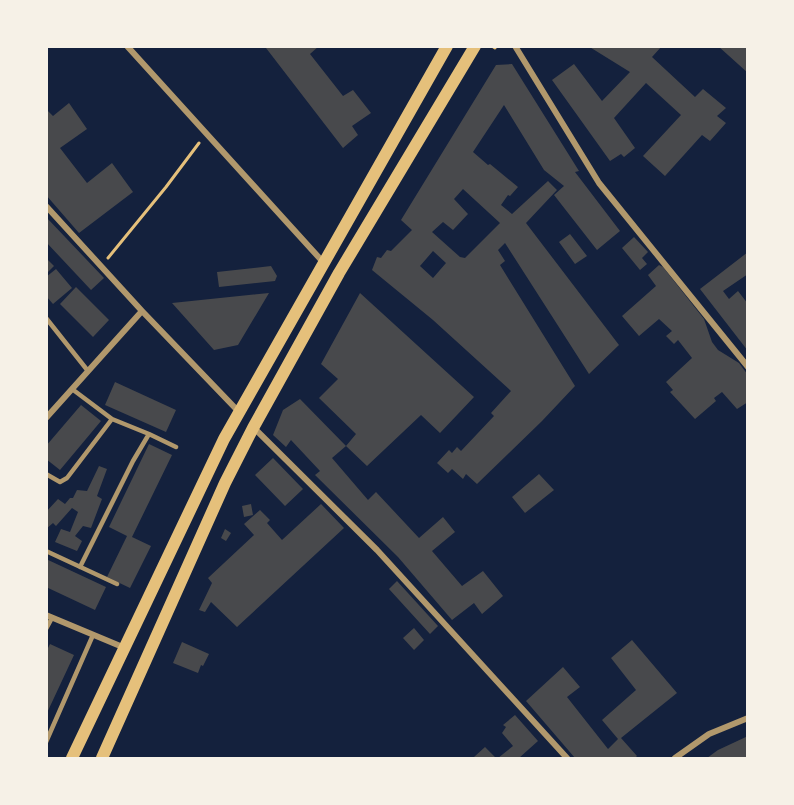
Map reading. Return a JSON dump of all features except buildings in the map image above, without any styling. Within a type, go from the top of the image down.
[{"type":"main road","points":[[72,759],[224,440],[447,46]]},
{"type":"main road","points":[[102,759],[225,483],[253,428],[339,273],[475,46]]},
{"type":"main road","points":[[323,262],[339,273]]},
{"type":"main road","points":[[239,413],[253,428]]},
{"type":"street","points":[[127,46],[323,262]]},
{"type":"street","points":[[515,46],[599,183],[747,367]]},
{"type":"street","points":[[46,206],[239,413]]},
{"type":"street","points":[[46,418],[142,311]]},
{"type":"street","points":[[253,428],[377,550],[567,759]]},
{"type":"street","points":[[49,617],[125,648]]},
{"type":"street","points":[[675,759],[709,734],[747,718]]},
{"type":"lane","points":[[46,318],[88,370]]},
{"type":"lane","points":[[72,389],[112,418],[176,447]]},
{"type":"lane","points":[[46,474],[60,482],[67,478],[112,418]]},
{"type":"lane","points":[[80,567],[149,434]]},
{"type":"lane","points":[[46,551],[117,584]]},
{"type":"lane","points":[[46,629],[49,617]]},
{"type":"lane","points":[[46,742],[93,635]]},
{"type":"path","points":[[101,266],[206,134]]}]
